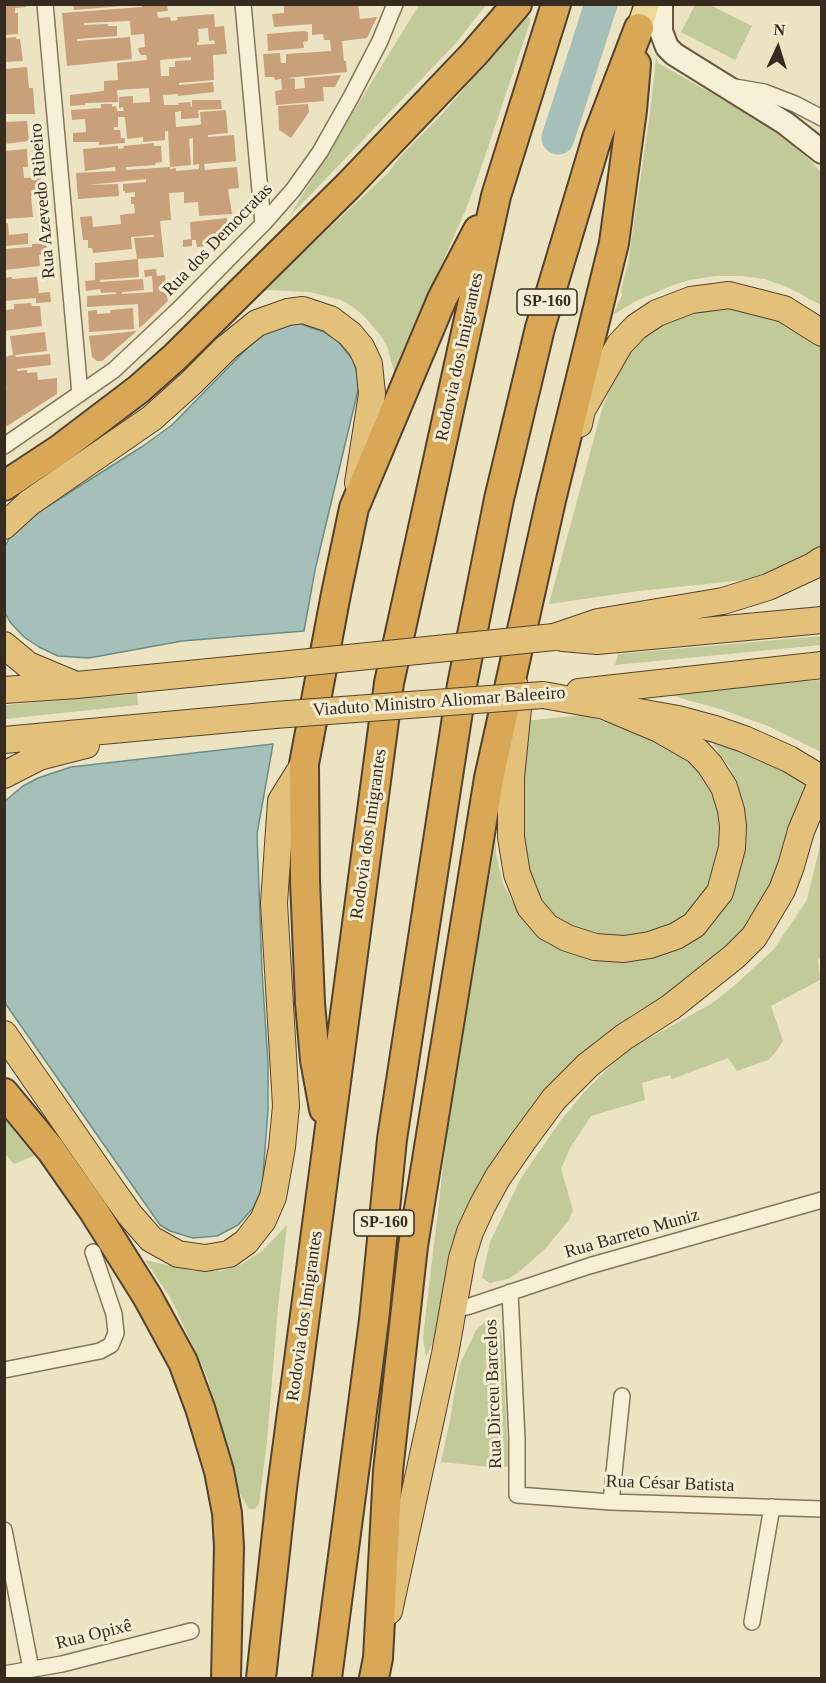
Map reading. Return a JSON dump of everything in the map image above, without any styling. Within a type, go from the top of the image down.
[{"type":"highway","points":[[4,486],[60,449],[139,389],[175,357],[363,170],[474,54],[516,4]]},
{"type":"highway","name":"Rodovia dos Imigrantes","points":[[261,1678],[282,1488],[389,683],[495,196],[556,4]]},
{"type":"highway","points":[[376,1668],[388,1471],[413,1246],[489,778],[551,500],[614,243],[643,16]]},
{"type":"highway","name":"SP-160","points":[[327,1678],[374,1320],[392,1139],[462,685],[499,499],[540,328],[597,138],[643,16]]},
{"type":"highway","points":[[354,508],[442,299],[495,196]]},
{"type":"highway","points":[[551,500],[565,480],[582,410],[587,401],[620,344],[636,327],[657,313],[691,300],[729,295],[784,309],[822,333]]},
{"type":"highway","points":[[4,526],[28,503],[152,418],[226,348],[257,323],[274,316],[303,310],[330,319],[361,347],[369,364],[372,394],[354,508],[304,764],[305,880],[311,1020],[315,1060],[329,1131]]},
{"type":"highway","points":[[597,632],[723,601],[768,587],[822,560]]},
{"type":"highway","points":[[4,690],[76,685],[597,632],[822,620]]},
{"type":"highway","points":[[4,645],[28,665],[76,685]]},
{"type":"highway","points":[[597,700],[822,665]]},
{"type":"highway","points":[[513,671],[518,708],[511,777],[511,837],[517,874],[530,907],[547,927],[567,938],[595,947],[624,949],[650,945],[694,925],[720,892],[732,848],[731,810],[724,787],[710,765],[696,751],[659,729],[597,700]]},
{"type":"highway","name":"Viaduto Ministro Aliomar Baleeiro","points":[[171,724],[543,695],[597,700]]},
{"type":"highway","points":[[376,1668],[454,1310],[462,1258],[470,1232],[498,1177],[554,1099],[588,1065],[624,1037],[671,1007],[735,956],[754,937],[782,890],[801,831],[822,780],[789,759],[744,739],[678,719],[597,700]]},
{"type":"highway","points":[[4,740],[171,724]]},
{"type":"highway","points":[[4,775],[39,757],[171,724]]},
{"type":"highway","points":[[4,1034],[130,1215],[151,1239],[178,1254],[205,1258],[229,1254],[246,1242],[263,1220],[273,1197],[282,1147],[285,1106],[274,903],[281,801],[304,764]]},
{"type":"highway","points":[[4,1093],[51,1150],[93,1210],[147,1296],[183,1362],[219,1471],[227,1513],[229,1568],[226,1678]]},
{"type":"main road","points":[[661,4],[661,31],[667,47],[674,54],[785,123],[822,152]]},
{"type":"street","name":"Rua Azevedo Ribeiro","points":[[45,4],[80,394]]},
{"type":"street","points":[[243,4],[263,225]]},
{"type":"street","name":"Rua dos Democratas","points":[[4,446],[114,370],[263,225],[320,152],[361,78],[395,4]]},
{"type":"street","points":[[725,85],[764,92],[822,118]]},
{"type":"street","name":"Rua Barreto Muniz","points":[[454,1310],[589,1266],[822,1200]]},
{"type":"street","points":[[4,1370],[100,1351],[111,1345],[116,1333],[114,1314],[93,1252]]},
{"type":"street","name":"Rua Dirceu Barcelos","points":[[510,1292],[517,1439],[517,1495]]},
{"type":"street","points":[[611,1502],[622,1396]]},
{"type":"street","name":"Rua César Batista","points":[[517,1495],[611,1502],[822,1509]]},
{"type":"street","points":[[753,1622],[772,1507]]},
{"type":"street","points":[[4,1530],[31,1669]]},
{"type":"street","name":"Rua Opixê","points":[[4,1674],[31,1669],[63,1671],[191,1631]]},
{"type":"green space","points":[[419,5],[486,5],[456,43],[289,217]]},
{"type":"green space","points":[[695,5],[710,5],[752,26],[735,60],[681,32]]},
{"type":"green space","points":[[527,16],[531,19],[479,174],[396,379],[387,346],[365,317],[353,307],[341,300],[310,292],[268,290],[255,294],[388,173]]},
{"type":"green space","points":[[656,58],[658,63],[772,127],[812,162],[821,173],[821,305],[787,287],[765,279],[715,276],[673,285],[634,302],[613,315],[622,295],[621,290],[628,263]]},
{"type":"green space","points":[[706,306],[761,313],[802,330],[821,347],[821,549],[797,566],[754,579],[639,591],[549,604],[602,409],[624,357],[666,318]]},
{"type":"green space","points":[[821,636],[821,645],[615,665],[618,654]]},
{"type":"green space","points":[[821,680],[821,752],[768,726],[673,695],[673,691]]},
{"type":"green space","points":[[137,694],[138,705],[5,719],[5,705]]},
{"type":"green space","points":[[584,715],[632,731],[688,761],[712,792],[718,813],[719,846],[707,886],[698,901],[685,915],[646,932],[623,936],[597,934],[572,926],[556,916],[542,900],[530,871],[524,835],[524,721]]},
{"type":"green space","points":[[709,739],[763,757],[807,785],[785,861],[747,932],[683,985],[634,1013],[577,1058],[529,1110],[508,1138],[490,1168],[435,1338],[426,1357],[423,1337],[450,1108],[496,839],[496,854],[503,884],[517,910],[527,921],[632,957],[736,878],[745,842],[743,804],[731,769]]},
{"type":"green space","points":[[821,841],[822,956],[818,960],[820,980],[771,1006],[783,1041],[775,1053],[768,1060],[737,1071],[728,1058],[672,1079],[670,1075],[642,1083],[645,1100],[591,1116],[570,1148],[561,1169],[573,1210],[569,1220],[545,1249],[508,1279],[490,1283],[482,1278],[490,1242],[521,1178],[561,1120],[587,1089],[615,1062],[635,1046],[711,1004],[774,949],[807,900]]},
{"type":"green space","points":[[4,1117],[36,1155],[14,1164],[5,1154]]},
{"type":"green space","points":[[287,1225],[259,1504],[255,1509],[249,1509],[234,1483],[208,1379],[171,1299],[145,1260],[193,1271],[221,1271],[242,1264],[263,1250]]},
{"type":"green space","points":[[498,1320],[502,1340],[507,1437],[512,1458],[509,1466],[500,1468],[441,1462],[459,1366],[476,1330],[485,1322]]},
{"type":"water","points":[[298,323],[336,339],[353,360],[360,382],[315,570],[304,631],[182,641],[89,658],[58,656],[24,637],[5,613],[5,546],[10,537],[18,528],[45,508],[172,425],[262,333]]},
{"type":"water","points":[[273,744],[257,834],[268,1063],[268,1110],[262,1188],[253,1208],[238,1225],[217,1236],[193,1238],[170,1231],[160,1225],[5,1003],[5,801],[23,786],[38,778],[71,767]]},
{"type":"building","points":[[4,4],[25,4],[26,7],[15,8],[15,13],[18,13],[18,34],[4,35]]},
{"type":"building","points":[[73,4],[122,4],[122,6],[74,10]]},
{"type":"building","points":[[142,4],[167,4],[168,11],[157,12],[158,18],[170,17],[171,21],[178,20],[177,17],[214,14],[215,27],[224,26],[227,54],[213,55],[214,80],[179,83],[179,85],[213,82],[214,92],[178,96],[178,94],[163,95],[164,105],[190,102],[192,107],[192,100],[221,100],[222,109],[198,110],[199,118],[181,119],[181,111],[175,112],[176,127],[201,124],[200,112],[226,110],[228,133],[208,135],[208,137],[234,135],[236,161],[204,164],[205,170],[237,167],[239,188],[228,189],[232,214],[199,216],[198,202],[184,203],[184,192],[169,193],[171,220],[160,221],[164,257],[137,259],[134,238],[154,237],[154,235],[131,237],[132,249],[93,253],[92,248],[88,248],[88,240],[83,240],[80,217],[92,216],[93,227],[121,224],[120,215],[135,213],[131,197],[135,197],[135,192],[125,193],[123,184],[146,182],[146,179],[88,185],[118,184],[119,196],[78,199],[76,173],[116,171],[115,167],[85,171],[83,149],[118,146],[118,149],[124,148],[123,146],[154,143],[154,146],[161,146],[162,162],[155,163],[156,165],[126,167],[126,170],[170,167],[168,131],[165,131],[165,140],[143,142],[143,137],[127,139],[125,117],[118,117],[118,127],[114,127],[114,130],[120,130],[121,138],[125,138],[125,143],[99,145],[99,142],[73,142],[73,133],[86,132],[85,119],[72,120],[71,110],[101,108],[101,104],[112,104],[112,107],[116,106],[117,111],[124,111],[123,107],[119,108],[119,97],[133,96],[133,103],[150,102],[149,88],[117,90],[118,102],[85,103],[85,105],[70,106],[70,95],[104,91],[104,81],[118,80],[117,63],[147,60],[146,55],[141,55],[138,48],[145,47],[144,34],[131,35],[130,21],[84,23],[84,25],[117,26],[117,36],[77,39],[77,41],[130,37],[132,59],[67,66],[62,13],[142,7]],"holes":[[[208,28],[209,41],[214,40],[215,44],[197,45],[199,42],[198,29]],[[191,57],[191,60],[175,61],[175,67],[169,67],[169,76],[161,76],[160,60]],[[193,138],[193,165],[199,164],[199,169],[176,171],[176,168],[170,169],[170,167],[191,165],[189,139]]]},
{"type":"building","points":[[284,4],[358,4],[360,19],[377,17],[367,38],[342,41],[347,72],[287,78],[295,79],[295,89],[305,88],[304,78],[341,75],[335,87],[323,87],[324,101],[276,105],[275,91],[282,90],[281,79],[265,77],[263,54],[280,53],[281,63],[286,63],[286,54],[331,51],[330,40],[324,40],[323,34],[312,35],[312,24],[274,27],[272,14],[284,13]]},
{"type":"building","points":[[308,32],[308,41],[303,42],[304,48],[268,51],[267,34]]},
{"type":"building","points":[[4,38],[20,39],[23,61],[4,62]]},
{"type":"building","points":[[27,67],[29,88],[33,88],[35,114],[4,114],[4,69]]},
{"type":"building","points":[[308,104],[309,112],[291,138],[279,130],[278,106]]},
{"type":"building","points":[[27,121],[29,141],[4,144],[4,122]]},
{"type":"building","points":[[27,149],[28,167],[23,167],[24,178],[41,177],[42,195],[31,196],[33,217],[4,219],[4,151]]},
{"type":"building","points":[[227,218],[228,239],[223,240],[223,244],[197,247],[196,240],[192,240],[192,246],[183,247],[183,240],[191,239],[190,222]]},
{"type":"building","points":[[8,223],[9,235],[28,233],[28,244],[4,246],[4,224]]},
{"type":"building","points":[[46,243],[47,254],[39,255],[40,266],[4,270],[4,249],[32,247],[32,244]]},
{"type":"building","points":[[138,259],[139,277],[100,280],[100,282],[143,279],[144,290],[122,292],[122,294],[153,292],[152,276],[145,277],[144,270],[156,269],[157,276],[165,275],[168,301],[145,323],[139,328],[138,304],[87,307],[87,296],[116,294],[116,292],[101,293],[100,289],[86,291],[85,281],[95,280],[95,263]]},
{"type":"building","points":[[12,277],[12,279],[37,277],[39,293],[50,292],[51,302],[36,303],[36,298],[4,301],[4,278]]},
{"type":"building","points":[[31,303],[32,306],[40,306],[42,326],[4,331],[4,310],[14,309],[14,304]]},
{"type":"building","points":[[133,308],[134,329],[89,332],[88,311],[97,310],[97,314],[111,313],[110,310]]},
{"type":"building","points":[[137,331],[102,361],[97,361],[92,357],[89,336]]},
{"type":"building","points":[[45,332],[47,351],[15,355],[16,357],[50,354],[51,365],[17,369],[17,371],[37,372],[38,380],[57,378],[57,394],[4,428],[4,389],[7,389],[4,384],[4,357],[13,355],[10,336]]},
{"type":"waterway","points":[[558,138],[601,4]]}]
